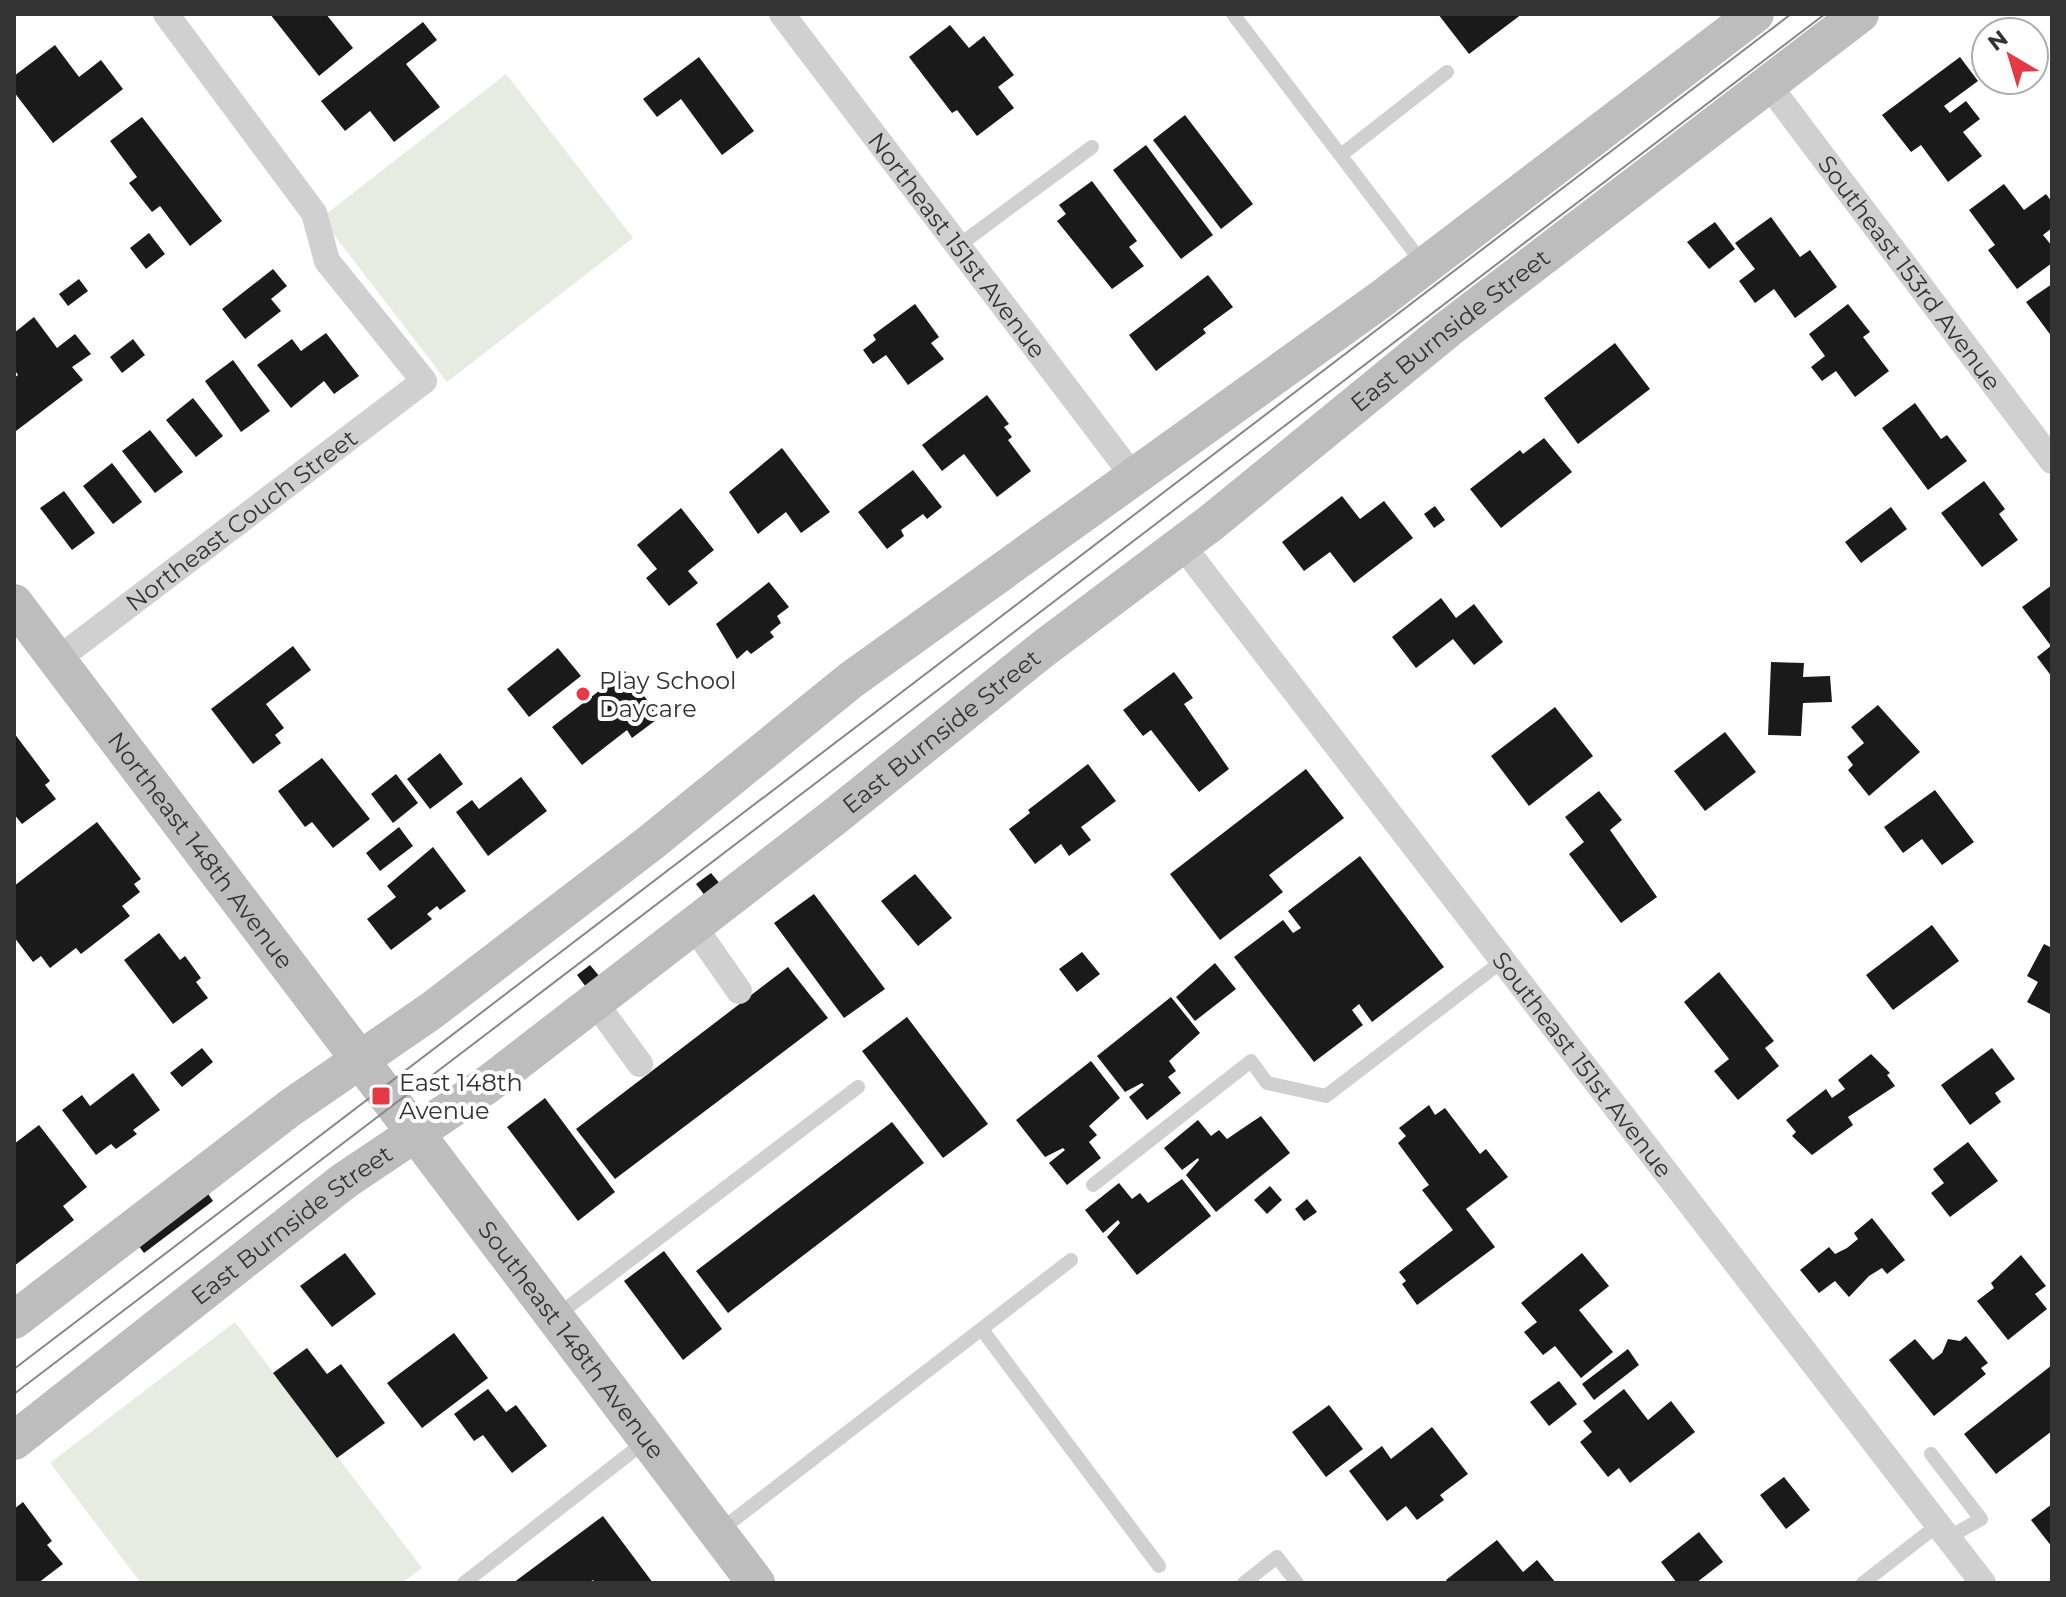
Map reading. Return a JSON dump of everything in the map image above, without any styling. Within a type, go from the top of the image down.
[{"type":"street","name":"Northeast Couch Street","points":[[58,659],[424,381],[327,261],[314,213],[166,14]]},
{"type":"street","name":"Northeast 151st Avenue","points":[[782,14],[1133,476]]},
{"type":"street","points":[[14,1320],[290,1108],[431,1011],[649,844],[851,680],[1425,266],[1755,14]]},
{"type":"street","name":"East Burnside Street","points":[[14,1441],[344,1181],[487,1085],[1043,649],[1182,545],[1448,329],[1860,14]]},
{"type":"street","name":"Southeast 153rd Avenue","points":[[1768,84],[2052,461]]},
{"type":"street","name":"Southeast 151st Avenue","points":[[1182,545],[1505,959],[1983,1583]]},
{"type":"street","name":"Northeast 148th Avenue","points":[[14,603],[388,1096]]},
{"type":"street","points":[[693,925],[739,991]]},
{"type":"street","points":[[594,1001],[640,1064]]},
{"type":"street","name":"Southeast 148th Avenue","points":[[388,1096],[718,1532],[745,1576]]},
{"type":"lane","points":[[1233,14],[1425,266]]},
{"type":"lane","points":[[1341,155],[1447,72]]},
{"type":"lane","points":[[958,246],[1092,147]]},
{"type":"lane","points":[[1093,1185],[1251,1061],[1267,1083],[1326,1096],[1505,959]]},
{"type":"lane","points":[[554,1317],[858,1087]]},
{"type":"lane","points":[[718,1532],[983,1331],[1071,1260]]},
{"type":"lane","points":[[983,1331],[1159,1566]]},
{"type":"lane","points":[[464,1583],[647,1440]]},
{"type":"lane","points":[[1863,1583],[1943,1531],[1981,1519],[1931,1454]]},
{"type":"lane","points":[[1244,1583],[1277,1557],[1297,1583]]},
{"type":"shaded area","points":[[506,74],[633,238],[447,382],[321,218]]},
{"type":"shaded area","points":[[235,1322],[422,1568],[402,1583],[141,1583],[50,1463]]},
{"type":"building","points":[[270,14],[326,14],[353,48],[319,76]]},
{"type":"building","points":[[1438,14],[1522,14],[1469,54]]},
{"type":"building","points":[[423,22],[437,40],[406,64],[440,107],[394,142],[370,111],[345,131],[321,101]]},
{"type":"building","points":[[950,25],[969,48],[984,36],[1014,75],[998,87],[1014,108],[977,136],[957,110],[952,113],[909,57]]},
{"type":"building","points":[[55,45],[79,77],[101,60],[123,89],[53,143],[14,92],[14,76]]},
{"type":"building","points":[[699,57],[754,131],[722,155],[681,99],[657,117],[643,99]]},
{"type":"building","points":[[1960,57],[1970,70],[1970,87],[1944,106],[1950,113],[1966,101],[1980,119],[1963,132],[1982,156],[1948,182],[1921,145],[1911,152],[1882,115]]},
{"type":"building","points":[[1185,115],[1253,204],[1221,229],[1153,140]]},
{"type":"building","points":[[142,117],[222,221],[190,246],[160,206],[152,212],[129,183],[137,177],[110,141]]},
{"type":"building","points":[[1146,145],[1213,235],[1181,259],[1113,170]]},
{"type":"building","points":[[1092,181],[1137,241],[1129,247],[1144,266],[1112,289],[1057,221],[1066,214],[1059,205]]},
{"type":"building","points":[[2004,184],[2024,210],[2046,194],[2052,202],[2052,228],[2043,235],[2052,246],[2052,263],[2017,289],[1988,250],[1995,245],[1969,210]]},
{"type":"building","points":[[1771,217],[1800,257],[1810,250],[1837,287],[1795,318],[1774,289],[1755,303],[1739,281],[1755,269],[1735,243]]},
{"type":"building","points":[[1715,222],[1735,249],[1709,269],[1687,242]]},
{"type":"building","points":[[149,233],[165,254],[146,269],[130,248]]},
{"type":"building","points":[[273,269],[287,286],[271,299],[281,311],[245,339],[222,309]]},
{"type":"building","points":[[1208,275],[1233,307],[1203,329],[1206,333],[1156,371],[1129,335]]},
{"type":"building","points":[[79,279],[88,291],[68,306],[59,294]]},
{"type":"building","points":[[2052,284],[2052,337],[2026,302]]},
{"type":"building","points":[[915,304],[939,337],[931,343],[944,359],[908,385],[886,355],[873,364],[863,350],[876,340],[873,335]]},
{"type":"building","points":[[1848,304],[1870,332],[1863,337],[1889,371],[1855,397],[1836,371],[1822,381],[1811,367],[1825,356],[1809,334]]},
{"type":"building","points":[[34,317],[57,348],[75,334],[91,354],[72,367],[83,380],[16,431],[14,378],[18,375],[14,369],[14,333]]},
{"type":"building","points":[[326,333],[359,376],[334,394],[324,381],[291,408],[257,365],[292,339],[301,351]]},
{"type":"building","points":[[133,339],[145,355],[122,373],[110,357]]},
{"type":"building","points":[[1615,343],[1650,389],[1578,444],[1544,398]]},
{"type":"building","points":[[233,360],[270,411],[241,432],[205,381]]},
{"type":"building","points":[[987,395],[1009,424],[1004,427],[1012,437],[1008,440],[1031,471],[997,497],[964,454],[942,471],[922,445]]},
{"type":"building","points":[[193,398],[223,436],[196,457],[166,420]]},
{"type":"building","points":[[1915,403],[1941,439],[1947,435],[1967,461],[1928,490],[1882,428]]},
{"type":"building","points":[[150,430],[183,472],[155,493],[122,451]]},
{"type":"building","points":[[1544,438],[1572,472],[1501,528],[1470,489],[1520,450],[1523,454]]},
{"type":"building","points":[[782,448],[830,512],[801,533],[786,512],[758,534],[729,492]]},
{"type":"building","points":[[112,463],[142,502],[113,524],[83,486]]},
{"type":"building","points":[[913,470],[942,507],[927,519],[923,514],[901,530],[904,536],[887,549],[858,512]]},
{"type":"building","points":[[1984,481],[2005,509],[1999,514],[2018,540],[1982,567],[1941,513]]},
{"type":"building","points":[[64,491],[95,533],[72,550],[40,508]]},
{"type":"building","points":[[1342,496],[1360,519],[1384,501],[1413,538],[1354,583],[1330,552],[1304,571],[1282,542]]},
{"type":"building","points":[[1435,506],[1445,520],[1434,528],[1424,514]]},
{"type":"building","points":[[1891,507],[1907,529],[1861,563],[1845,542]]},
{"type":"building","points":[[681,508],[714,550],[688,571],[698,583],[669,606],[646,578],[657,569],[637,545]]},
{"type":"building","points":[[769,582],[789,607],[777,616],[781,623],[770,632],[774,637],[751,654],[747,650],[737,659],[716,624]]},
{"type":"building","points":[[2052,585],[2052,677],[2037,657],[2051,646],[2022,607]]},
{"type":"building","points":[[1441,598],[1456,618],[1474,604],[1503,642],[1474,665],[1453,639],[1416,668],[1392,637]]},
{"type":"building","points":[[293,646],[311,670],[266,704],[284,728],[275,735],[281,743],[253,764],[211,709]]},
{"type":"building","points":[[558,648],[581,676],[529,717],[507,689]]},
{"type":"building","points":[[1771,662],[1804,663],[1803,677],[1830,676],[1832,702],[1803,703],[1801,736],[1768,735]]},
{"type":"building","points":[[625,671],[660,717],[632,738],[627,730],[582,765],[552,727]]},
{"type":"building","points":[[1174,672],[1193,698],[1184,704],[1229,769],[1199,792],[1151,730],[1143,736],[1123,710]]},
{"type":"building","points":[[1878,705],[1920,752],[1869,796],[1848,770],[1853,765],[1847,757],[1864,743],[1851,727]]},
{"type":"building","points":[[1555,707],[1593,756],[1529,806],[1491,756]]},
{"type":"building","points":[[1725,732],[1756,772],[1705,811],[1674,771]]},
{"type":"building","points":[[14,733],[50,781],[45,785],[56,799],[22,824],[14,814]]},
{"type":"building","points":[[440,753],[463,784],[430,809],[407,779]]},
{"type":"building","points":[[322,758],[370,819],[333,848],[312,822],[305,827],[278,791]]},
{"type":"building","points":[[1088,764],[1116,801],[1081,827],[1091,840],[1069,856],[1061,844],[1035,864],[1009,829],[1030,813],[1028,810]]},
{"type":"building","points":[[1306,769],[1344,818],[1269,875],[1283,892],[1220,940],[1170,874]]},
{"type":"building","points":[[396,774],[418,803],[393,823],[371,794]]},
{"type":"building","points":[[521,777],[547,811],[488,856],[456,812],[472,800],[479,809]]},
{"type":"building","points":[[1935,790],[1974,842],[1942,865],[1922,839],[1903,853],[1884,827]]},
{"type":"building","points":[[1599,791],[1622,820],[1610,830],[1657,897],[1621,923],[1569,854],[1584,842],[1565,817]]},
{"type":"building","points":[[97,822],[141,879],[134,884],[140,892],[122,906],[130,916],[81,954],[76,948],[50,968],[41,956],[33,962],[14,937],[14,886]]},
{"type":"building","points":[[399,827],[413,846],[380,871],[366,853]]},
{"type":"building","points":[[433,847],[466,891],[440,910],[437,906],[427,914],[432,919],[391,950],[367,919],[396,897],[387,886]]},
{"type":"building","points":[[1360,856],[1444,967],[1372,1022],[1359,1004],[1352,1010],[1363,1025],[1314,1062],[1234,957],[1283,920],[1293,933],[1301,928],[1288,911]]},
{"type":"building","points":[[711,873],[721,885],[706,897],[696,884]]},
{"type":"building","points":[[915,874],[952,918],[918,946],[881,901]]},
{"type":"building","points":[[814,894],[885,989],[844,1018],[774,923]]},
{"type":"building","points":[[1932,925],[1959,961],[1893,1010],[1866,975]]},
{"type":"building","points":[[159,933],[180,960],[185,956],[201,978],[196,982],[208,998],[173,1024],[124,960]]},
{"type":"building","points":[[2044,944],[2052,948],[2052,1015],[2027,1002],[2038,982],[2027,976]]},
{"type":"building","points":[[1082,952],[1100,974],[1077,992],[1059,969]]},
{"type":"building","points":[[1215,963],[1236,989],[1195,1021],[1176,997]]},
{"type":"building","points":[[590,965],[600,977],[586,987],[577,975]]},
{"type":"building","points":[[788,967],[828,1018],[615,1179],[576,1129]]},
{"type":"building","points":[[1719,972],[1774,1041],[1765,1048],[1779,1066],[1738,1100],[1714,1071],[1729,1059],[1684,1002]]},
{"type":"building","points":[[1171,997],[1200,1033],[1169,1061],[1176,1071],[1168,1077],[1181,1093],[1147,1120],[1129,1097],[1144,1085],[1142,1083],[1125,1092],[1097,1056]]},
{"type":"building","points":[[907,1017],[988,1124],[943,1158],[862,1051]]},
{"type":"building","points":[[202,1048],[213,1062],[182,1087],[170,1073]]},
{"type":"building","points":[[1992,1048],[2015,1079],[1995,1093],[2001,1102],[1970,1125],[1941,1085]]},
{"type":"building","points":[[1871,1054],[1890,1073],[1887,1075],[1895,1086],[1848,1117],[1853,1125],[1812,1155],[1792,1136],[1796,1132],[1786,1120],[1826,1089],[1832,1098],[1845,1089],[1838,1080]]},
{"type":"building","points":[[1091,1061],[1120,1098],[1089,1126],[1097,1135],[1089,1142],[1101,1158],[1067,1185],[1049,1163],[1065,1150],[1063,1148],[1045,1157],[1016,1120]]},
{"type":"building","points":[[133,1073],[160,1110],[133,1130],[137,1134],[116,1149],[111,1144],[96,1155],[62,1110],[82,1095],[90,1106]]},
{"type":"building","points":[[545,1098],[615,1192],[578,1221],[507,1127]]},
{"type":"building","points":[[1429,1105],[1435,1115],[1445,1108],[1480,1154],[1486,1149],[1508,1177],[1466,1209],[1495,1247],[1417,1305],[1402,1284],[1406,1281],[1399,1272],[1453,1230],[1422,1190],[1429,1185],[1398,1143],[1406,1136],[1399,1128]]},
{"type":"building","points":[[1261,1116],[1290,1153],[1216,1212],[1186,1175],[1198,1158],[1182,1170],[1164,1148],[1198,1120],[1211,1136],[1219,1130],[1227,1139]]},
{"type":"building","points":[[892,1122],[924,1163],[728,1313],[696,1271]]},
{"type":"building","points":[[39,1125],[87,1187],[63,1206],[74,1220],[14,1266],[14,1144]]},
{"type":"building","points":[[1968,1142],[1998,1181],[1950,1217],[1931,1193],[1944,1183],[1933,1169]]},
{"type":"building","points":[[1182,1179],[1211,1216],[1137,1275],[1107,1237],[1120,1223],[1118,1220],[1103,1233],[1085,1210],[1119,1183],[1132,1199],[1140,1193],[1148,1203]]},
{"type":"building","points":[[1270,1186],[1282,1200],[1267,1214],[1254,1200]]},
{"type":"building","points":[[204,1188],[213,1201],[144,1253],[135,1241]]},
{"type":"building","points":[[1307,1199],[1317,1212],[1304,1221],[1295,1209]]},
{"type":"building","points":[[1872,1218],[1905,1260],[1887,1274],[1882,1268],[1869,1276],[1849,1297],[1835,1281],[1819,1293],[1800,1270],[1829,1247],[1835,1254],[1847,1248],[1858,1239],[1854,1233]]},
{"type":"building","points":[[664,1251],[722,1329],[683,1360],[624,1281]]},
{"type":"building","points":[[345,1253],[376,1294],[332,1327],[300,1286]]},
{"type":"building","points":[[1582,1253],[1609,1286],[1579,1310],[1613,1352],[1581,1378],[1555,1346],[1543,1355],[1524,1332],[1537,1322],[1521,1303]]},
{"type":"building","points":[[2021,1255],[2046,1286],[2035,1294],[2047,1309],[2008,1340],[1977,1301],[1994,1288],[1991,1283]]},
{"type":"building","points":[[454,1333],[488,1378],[422,1428],[387,1383]]},
{"type":"building","points":[[1966,1336],[1988,1363],[1981,1368],[1986,1374],[1934,1416],[1889,1360],[1915,1339],[1933,1360],[1942,1353],[1948,1339],[1960,1341]]},
{"type":"building","points":[[307,1348],[327,1374],[341,1364],[385,1423],[337,1458],[273,1373]]},
{"type":"building","points":[[1628,1349],[1639,1365],[1594,1400],[1582,1384]]},
{"type":"building","points":[[2052,1365],[2052,1431],[1996,1474],[1964,1434]]},
{"type":"building","points":[[1559,1381],[1577,1404],[1549,1426],[1530,1402]]},
{"type":"building","points":[[488,1389],[506,1412],[516,1405],[547,1446],[512,1473],[483,1435],[474,1441],[454,1414]]},
{"type":"building","points":[[1624,1389],[1648,1420],[1671,1401],[1695,1432],[1630,1483],[1619,1468],[1608,1477],[1580,1442],[1592,1432],[1583,1421]]},
{"type":"building","points":[[1329,1405],[1363,1449],[1326,1477],[1292,1432]]},
{"type":"building","points":[[1432,1427],[1468,1474],[1440,1495],[1444,1500],[1417,1520],[1406,1506],[1387,1521],[1349,1471],[1382,1446],[1391,1459]]},
{"type":"building","points":[[1784,1477],[1810,1510],[1786,1529],[1760,1495]]},
{"type":"building","points":[[23,1502],[52,1541],[47,1545],[63,1564],[38,1583],[14,1583],[14,1509]]},
{"type":"building","points":[[2052,1504],[2052,1547],[2031,1520]]},
{"type":"building","points":[[603,1516],[653,1583],[595,1583],[593,1580],[588,1583],[513,1583]]},
{"type":"building","points":[[1699,1532],[1723,1562],[1696,1583],[1677,1583],[1661,1562]]},
{"type":"building","points":[[1497,1540],[1523,1572],[1537,1560],[1556,1583],[1448,1583],[1446,1580]]},
{"type":"tram line","points":[[14,1369],[1791,14]]},
{"type":"tram line","points":[[14,1394],[1825,14]]},
{"type":"place","name":"Play School Daycare","points":[[583,694]]},
{"type":"place","name":"East 148th Avenue","points":[[381,1096]]}]
